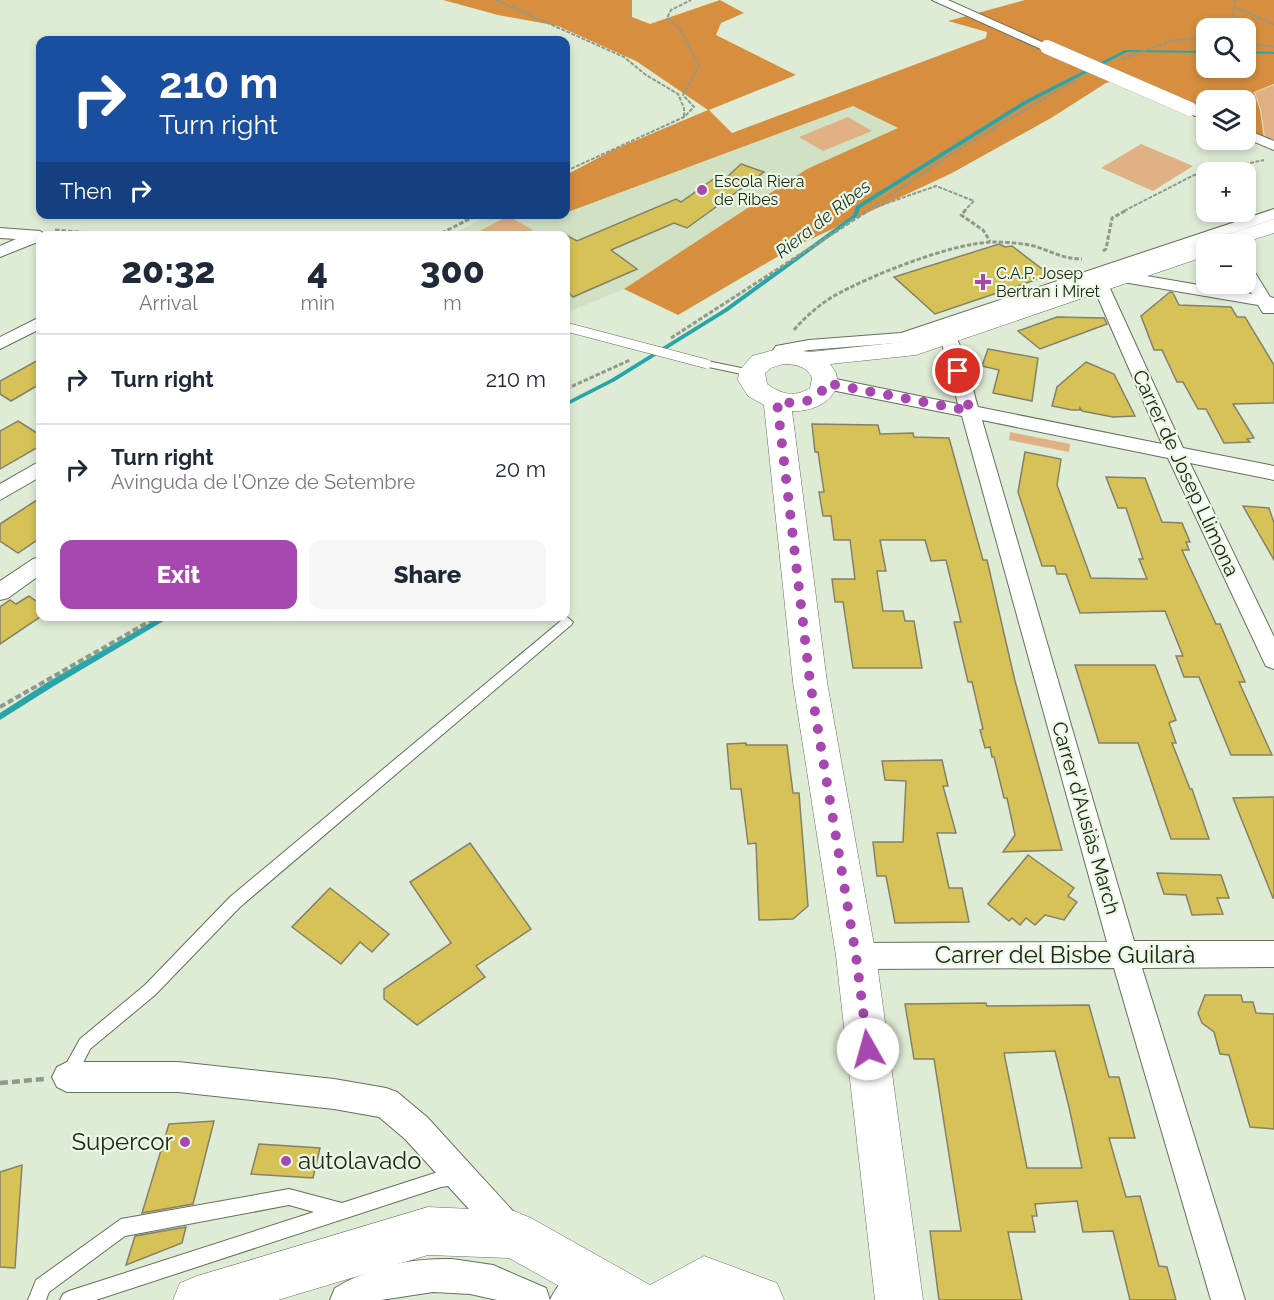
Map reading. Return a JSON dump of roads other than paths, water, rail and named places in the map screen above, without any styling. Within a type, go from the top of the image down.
[{"type":"street","points":[[938,0],[1196,112]]},
{"type":"street","points":[[1256,138],[1274,146]]},
{"type":"street","points":[[782,350],[810,345],[903,338],[1274,214]]},
{"type":"street","points":[[1250,234],[1274,226]]},
{"type":"street","points":[[0,233],[36,234]]},
{"type":"street","points":[[0,252],[36,237]]},
{"type":"street","points":[[808,360],[843,353],[880,353],[907,349],[1196,252]]},
{"type":"street","points":[[1112,281],[1269,302]]},
{"type":"street","name":"Carrer de Josep Llimona","points":[[1112,281],[1175,452],[1274,660]]},
{"type":"street","points":[[1256,284],[1269,302],[1274,316]]},
{"type":"street","points":[[0,344],[36,324]]},
{"type":"street","name":"Carrer d'Ausiàs March","points":[[945,337],[950,342],[1124,955],[1228,1300]]},
{"type":"street","points":[[794,356],[808,360],[821,369],[826,383],[824,390],[814,398],[805,402],[777,402],[756,391],[751,380],[751,373],[755,366],[768,358],[794,356]]},
{"type":"street","points":[[826,383],[1274,473]]},
{"type":"street","points":[[777,402],[810,682],[856,956],[899,1300]]},
{"type":"street","points":[[0,493],[36,470]]},
{"type":"street","points":[[0,592],[36,568]]},
{"type":"street","name":"Carrer del Bisbe Guilarà","points":[[856,956],[1274,954]]},
{"type":"street","points":[[67,1077],[178,1077],[334,1094],[386,1103],[416,1128],[514,1235],[579,1288],[632,1300]]},
{"type":"street","points":[[197,1300],[294,1285],[428,1231],[514,1235]]},
{"type":"street","points":[[347,1300],[361,1289],[413,1275],[487,1280],[534,1300]]},
{"type":"street","points":[[668,1300],[704,1280],[760,1300]]},
{"type":"lane","points":[[570,328],[707,364],[751,373]]},
{"type":"lane","points":[[67,1077],[86,1044],[150,990],[235,902],[567,622]]},
{"type":"lane","points":[[69,1300],[441,1179],[460,1177]]},
{"type":"lane","points":[[37,1300],[42,1286],[121,1228],[289,1197],[343,1211]]},
{"type":"waterway","name":"Riera de Ribes","points":[[570,402],[613,380],[726,310],[855,216],[858,207],[1026,102],[1126,51],[1196,52]]},
{"type":"waterway","name":"Riera de Ribes","points":[[1256,52],[1274,53]]},
{"type":"waterway","name":"Riera de Ribes","points":[[0,717],[51,684],[160,621]]},
{"type":"place","name":"Escola Riera de Ribes","points":[[702,190]]},
{"type":"place","name":"C.A.P. Josep Bertran i Miret","points":[[983,282]]},
{"type":"place","name":"Supercor","points":[[185,1142]]},
{"type":"place","name":"autolavado","points":[[286,1161]]}]
